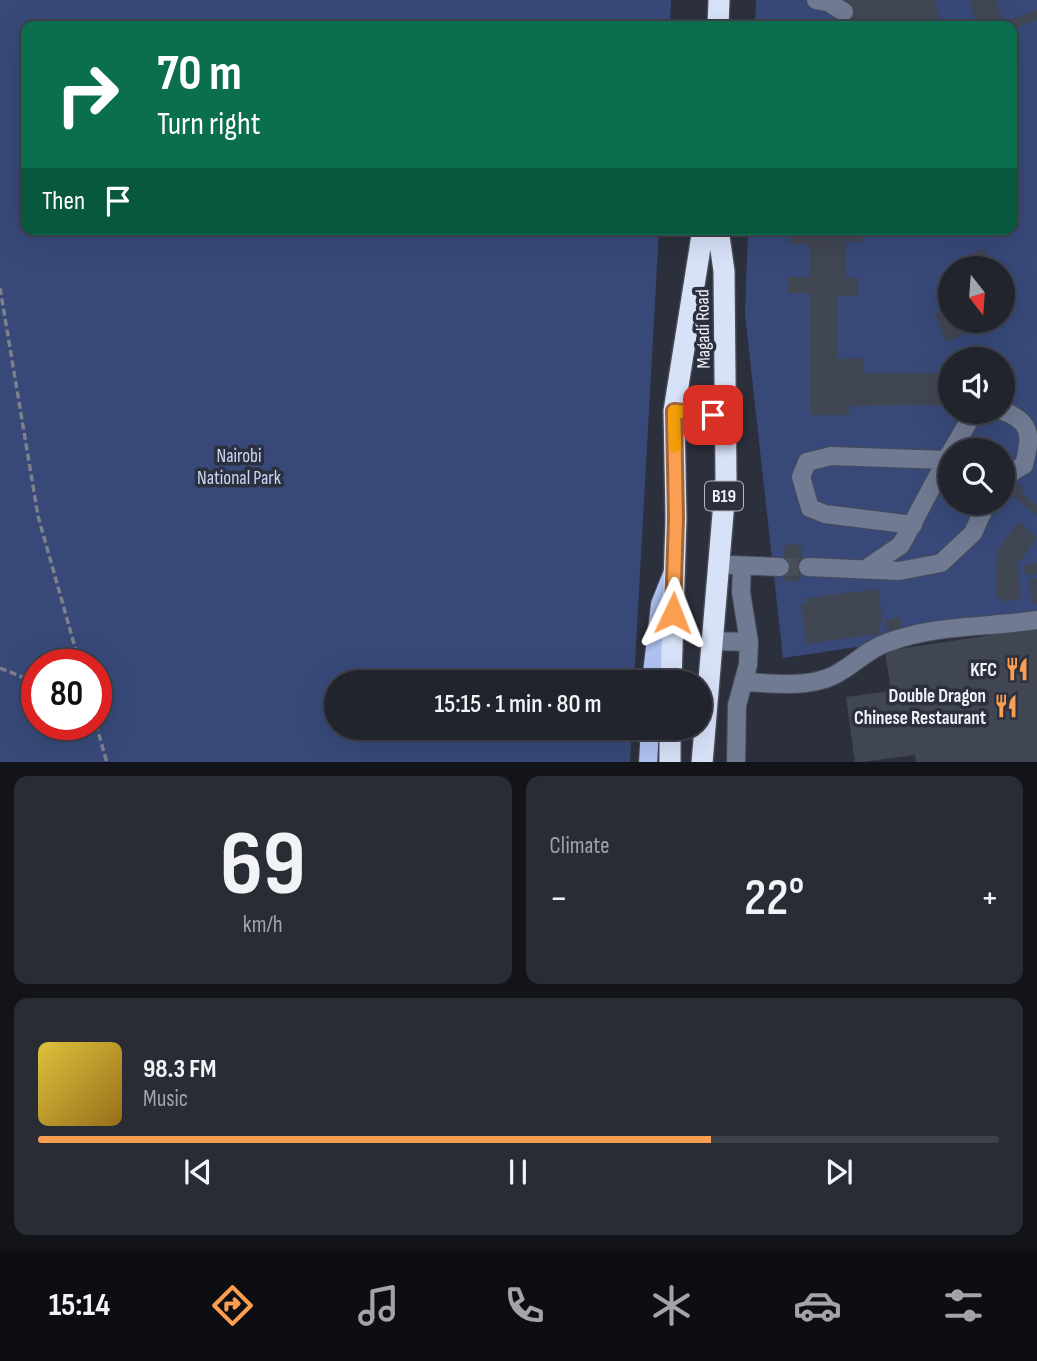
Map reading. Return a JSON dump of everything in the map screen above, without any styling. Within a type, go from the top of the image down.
[{"type":"highway","points":[[718,21],[719,0]]},
{"type":"highway","name":"Magadi Road","points":[[671,670],[674,411],[702,235]]},
{"type":"highway","name":"Magadi Road","points":[[702,762],[711,641],[731,565],[724,271],[719,235]]},
{"type":"highway","points":[[674,411],[727,417]]},
{"type":"highway","points":[[670,740],[670,762]]},
{"type":"main road","points":[[652,670],[660,604],[674,570]]},
{"type":"main road","points":[[648,762],[649,740]]},
{"type":"lane","points":[[816,0],[828,2],[844,12]]},
{"type":"lane","points":[[1015,417],[1027,428],[1028,448],[1024,465],[1015,470]]},
{"type":"lane","points":[[913,525],[825,514],[810,508],[801,477],[807,461],[831,456],[938,454]]},
{"type":"lane","points":[[867,568],[901,545],[938,476]]},
{"type":"lane","points":[[808,567],[899,571],[941,563],[973,533],[981,515]]},
{"type":"lane","points":[[736,762],[737,705],[749,642],[741,592],[731,565],[780,567]]},
{"type":"lane","points":[[743,682],[802,684],[827,679],[842,671],[868,650],[934,629],[1037,620]]},
{"type":"lane","points":[[711,641],[749,642]]},
{"type":"path","points":[[0,288],[38,516],[75,649]]},
{"type":"path","points":[[0,668],[21,676]]},
{"type":"path","points":[[101,740],[107,762]]},
{"type":"green space","name":"Nairobi National Park","points":[[0,0],[671,0],[670,21],[21,21],[21,235],[659,235],[635,670],[324,670],[324,740],[631,740],[630,762],[0,762]]},
{"type":"green space","points":[[756,0],[1037,0],[1037,620],[783,658],[745,314],[748,235],[1017,235],[1017,21],[755,21]]},
{"type":"building","points":[[846,0],[935,0],[941,21],[852,21]]},
{"type":"building","points":[[969,0],[996,0],[1004,21],[976,21]]},
{"type":"building","points":[[1037,10],[1037,20],[1017,27],[1017,21],[1007,21]]},
{"type":"building","points":[[789,235],[861,235],[861,242],[846,242],[846,278],[858,277],[858,296],[838,296],[838,359],[863,358],[863,373],[938,373],[938,405],[849,406],[849,415],[810,415],[810,293],[788,293],[788,277],[810,277],[810,244],[789,244]]},
{"type":"building","points":[[984,249],[987,256],[966,256]]},
{"type":"building","points":[[942,333],[968,333],[946,342]]},
{"type":"building","points":[[1015,483],[1024,488],[1021,492],[1037,505],[1037,515],[1015,498]]},
{"type":"building","points":[[1019,522],[1037,538],[1018,564],[1021,599],[1004,602],[995,593],[997,550]]},
{"type":"building","points":[[785,544],[802,545],[800,582],[783,581]]},
{"type":"building","points":[[1037,563],[1037,574],[1025,575],[1024,565]]},
{"type":"building","points":[[1037,578],[1037,604],[1033,604],[1029,579]]},
{"type":"building","points":[[878,589],[883,622],[879,622],[880,634],[806,644],[801,604],[808,603],[807,598]]},
{"type":"building","points":[[901,617],[902,629],[887,631],[885,620]]},
{"type":"building","points":[[1037,628],[1037,762],[916,762],[915,755],[855,762],[846,697],[891,691],[885,651]]},
{"type":"tunnel","points":[[780,567],[808,567]]},
{"type":"slow traffic","points":[[675,447],[674,411],[686,412]]},
{"type":"place","name":"KFC","points":[[1017,669]]},
{"type":"place","name":"Double Dragon Chinese Restaurant","points":[[1006,706]]},
{"type":"route","points":[[673,613],[676,518],[674,411],[713,415]]}]
